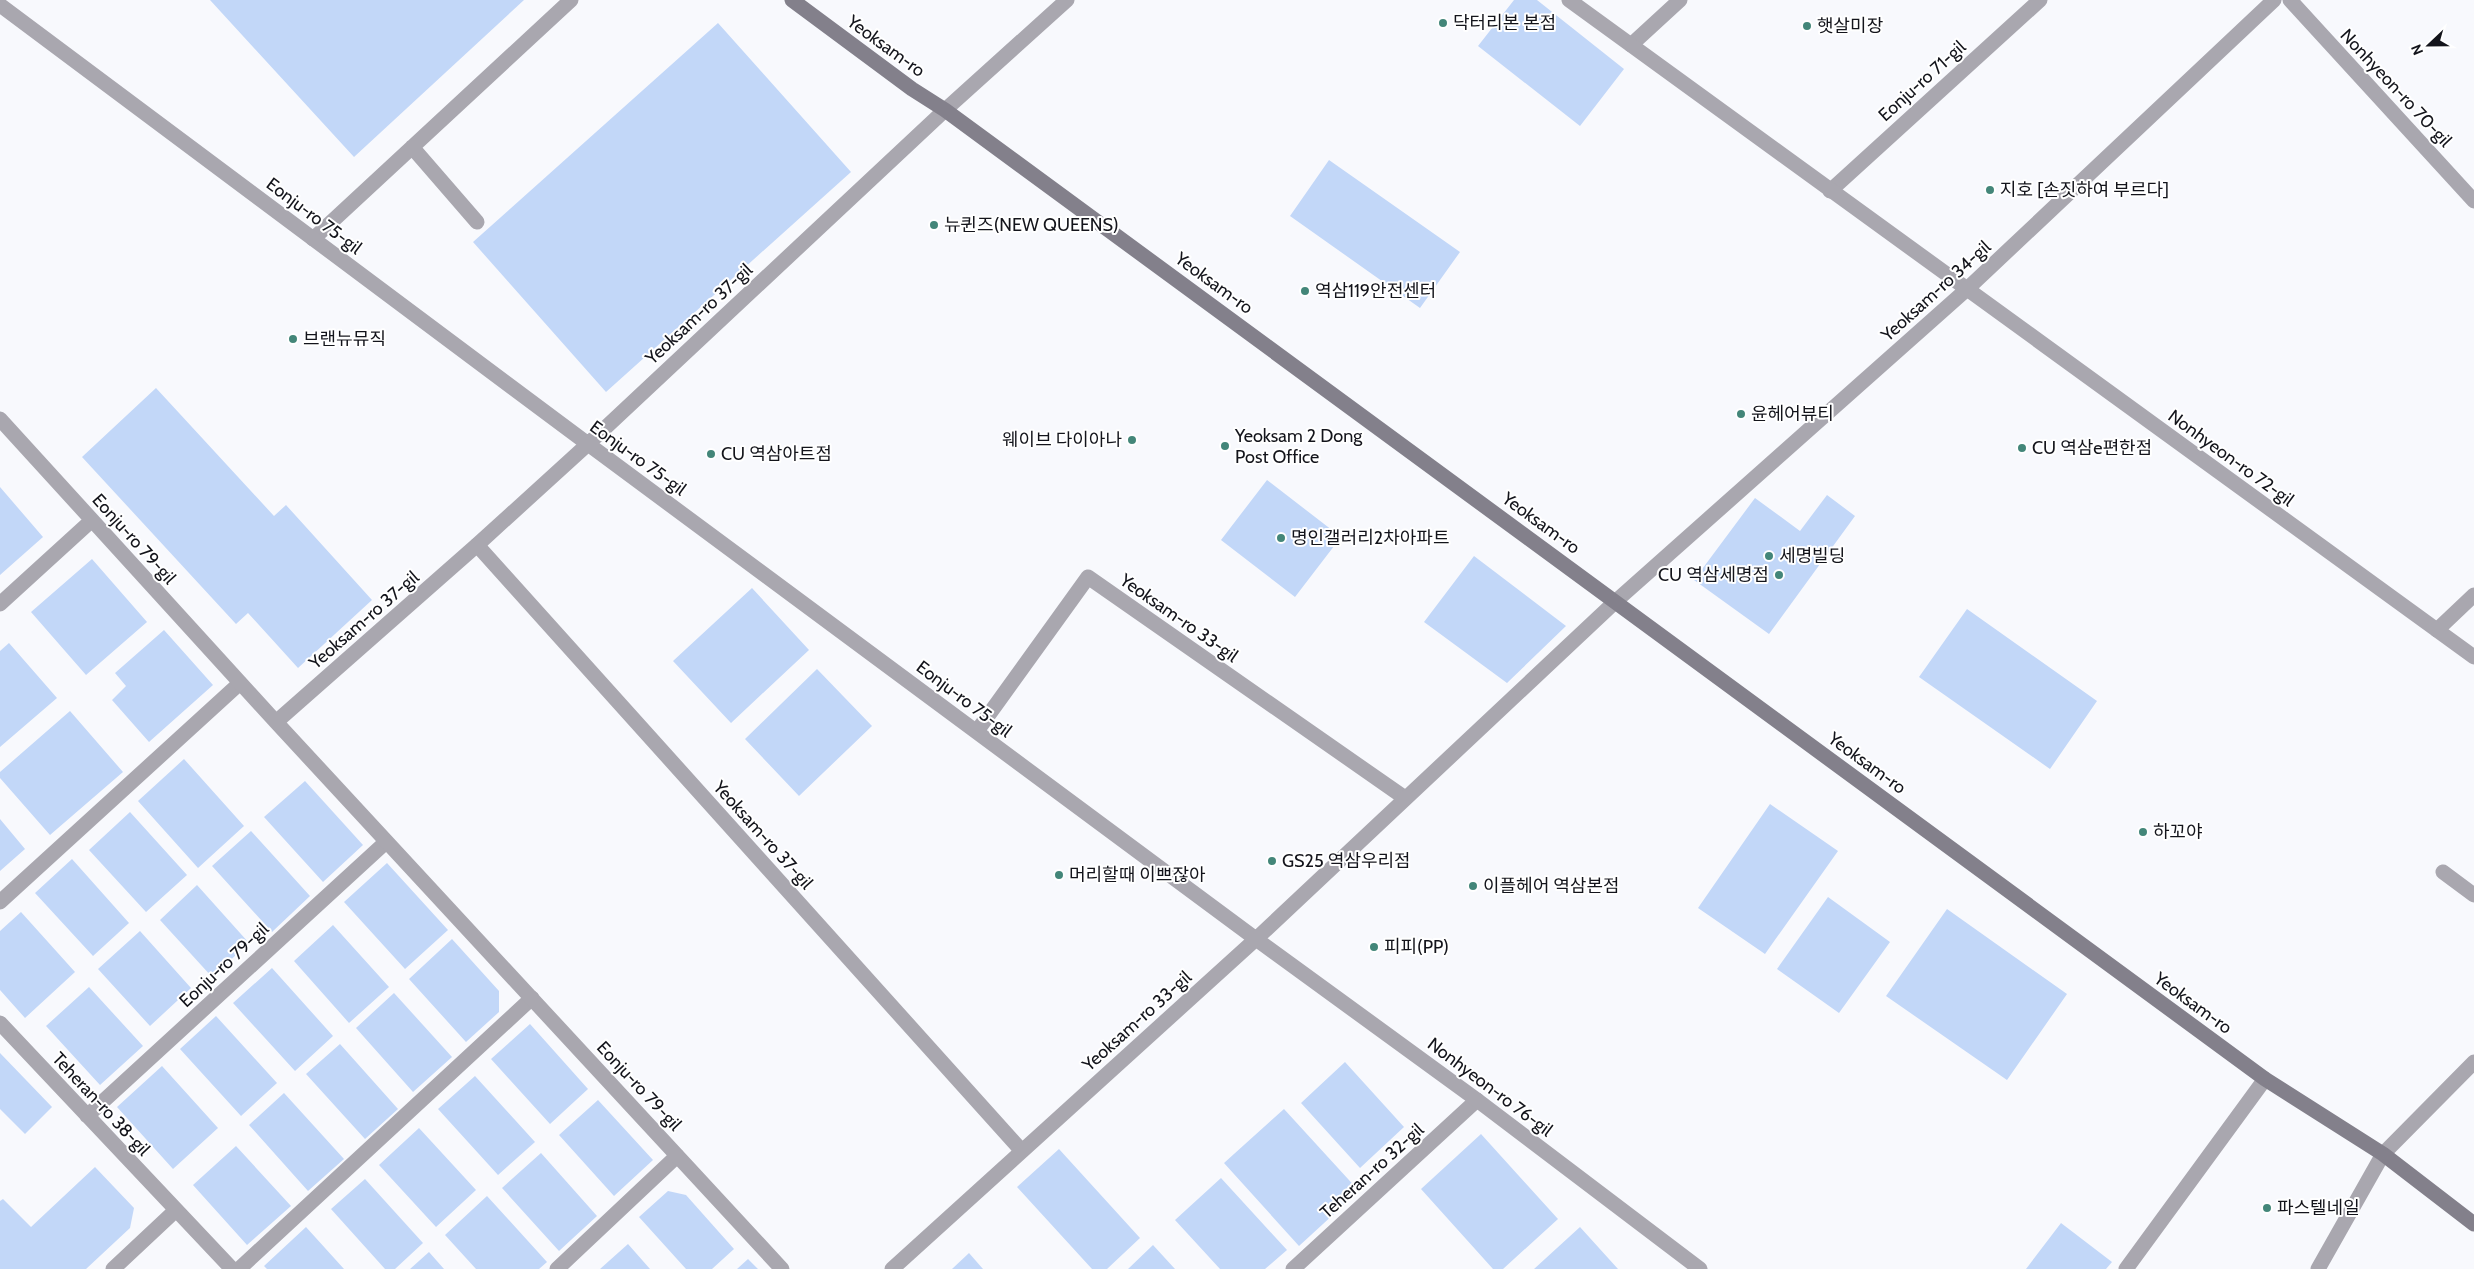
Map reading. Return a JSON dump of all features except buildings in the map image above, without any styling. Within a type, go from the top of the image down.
[{"type":"main road","name":"Yeoksam-ro","points":[[792,0],[1616,601],[2265,1079],[2383,1154],[2474,1224]]},
{"type":"street","points":[[313,239],[571,0]]},
{"type":"street","name":"Yeoksam-ro 37-gil","points":[[276,722],[478,545],[945,110],[1067,0]]},
{"type":"street","points":[[1568,0],[1966,290]]},
{"type":"street","points":[[1632,45],[1680,0]]},
{"type":"street","name":"Eonju-ro 71-gil","points":[[1830,191],[2040,0]]},
{"type":"street","name":"Yeoksam-ro 34-gil","points":[[1616,601],[1966,290],[2274,0]]},
{"type":"street","name":"Nonhyeon-ro 70-gil","points":[[2290,0],[2474,201]]},
{"type":"street","name":"Eonju-ro 75-gil","points":[[0,5],[1256,939]]},
{"type":"street","points":[[412,148],[477,222]]},
{"type":"street","name":"Nonhyeon-ro 72-gil","points":[[1966,290],[2474,657]]},
{"type":"street","name":"Eonju-ro 79-gil","points":[[0,419],[386,842],[782,1269]]},
{"type":"street","points":[[0,604],[91,520]]},
{"type":"street","name":"Yeoksam-ro 37-gil","points":[[478,545],[1021,1150]]},
{"type":"street","name":"Yeoksam-ro 33-gil","points":[[976,731],[1088,577],[1405,798]]},
{"type":"street","points":[[2437,630],[2474,595]]},
{"type":"street","name":"Yeoksam-ro 33-gil","points":[[892,1269],[1021,1150],[1256,939],[1616,601]]},
{"type":"street","points":[[0,902],[240,683]]},
{"type":"street","name":"Eonju-ro 79-gil","points":[[87,1116],[386,842]]},
{"type":"street","points":[[2443,872],[2474,895]]},
{"type":"street","name":"Nonhyeon-ro 76-gil","points":[[1256,939],[1477,1100],[1697,1268]]},
{"type":"street","points":[[239,1269],[532,998]]},
{"type":"street","name":"Teheran-ro 38-gil","points":[[0,1023],[232,1269]]},
{"type":"street","points":[[2318,1269],[2383,1154],[2474,1062]]},
{"type":"street","points":[[2126,1269],[2265,1079]]},
{"type":"street","name":"Teheran-ro 32-gil","points":[[1293,1269],[1477,1100]]},
{"type":"street","name":"Eonju-ro 79-gil","points":[[557,1269],[677,1156]]},
{"type":"street","points":[[113,1269],[176,1210]]},
{"type":"place","name":"닥터리본 본점","points":[[1443,23]]},
{"type":"place","name":"햇살미장","points":[[1807,26]]},
{"type":"place","name":"지호 [손짓하여 부르다]","points":[[1990,190]]},
{"type":"place","name":"뉴퀸즈(NEW QUEENS)","points":[[934,225]]},
{"type":"place","name":"역삼119안전센터","points":[[1305,291]]},
{"type":"place","name":"브랜뉴뮤직","points":[[293,339]]},
{"type":"place","name":"윤헤어뷰티","points":[[1741,414]]},
{"type":"place","name":"웨이브 다이아나","points":[[1132,440]]},
{"type":"place","name":"Yeoksam 2 Dong Post Office","points":[[1225,446]]},
{"type":"place","name":"CU 역삼e편한점","points":[[2022,448]]},
{"type":"place","name":"CU 역삼아트점","points":[[711,454]]},
{"type":"place","name":"명인갤러리2차아파트","points":[[1281,538]]},
{"type":"place","name":"세명빌딩","points":[[1769,556]]},
{"type":"place","name":"CU 역삼세명점","points":[[1779,575]]},
{"type":"place","name":"하꼬야","points":[[2143,832]]},
{"type":"place","name":"GS25 역삼우리점","points":[[1272,861]]},
{"type":"place","name":"머리할때 이쁘잖아","points":[[1059,875]]},
{"type":"place","name":"이플헤어 역삼본점","points":[[1473,886]]},
{"type":"place","name":"피피(PP)","points":[[1374,947]]},
{"type":"place","name":"파스텔네일","points":[[2267,1208]]}]
